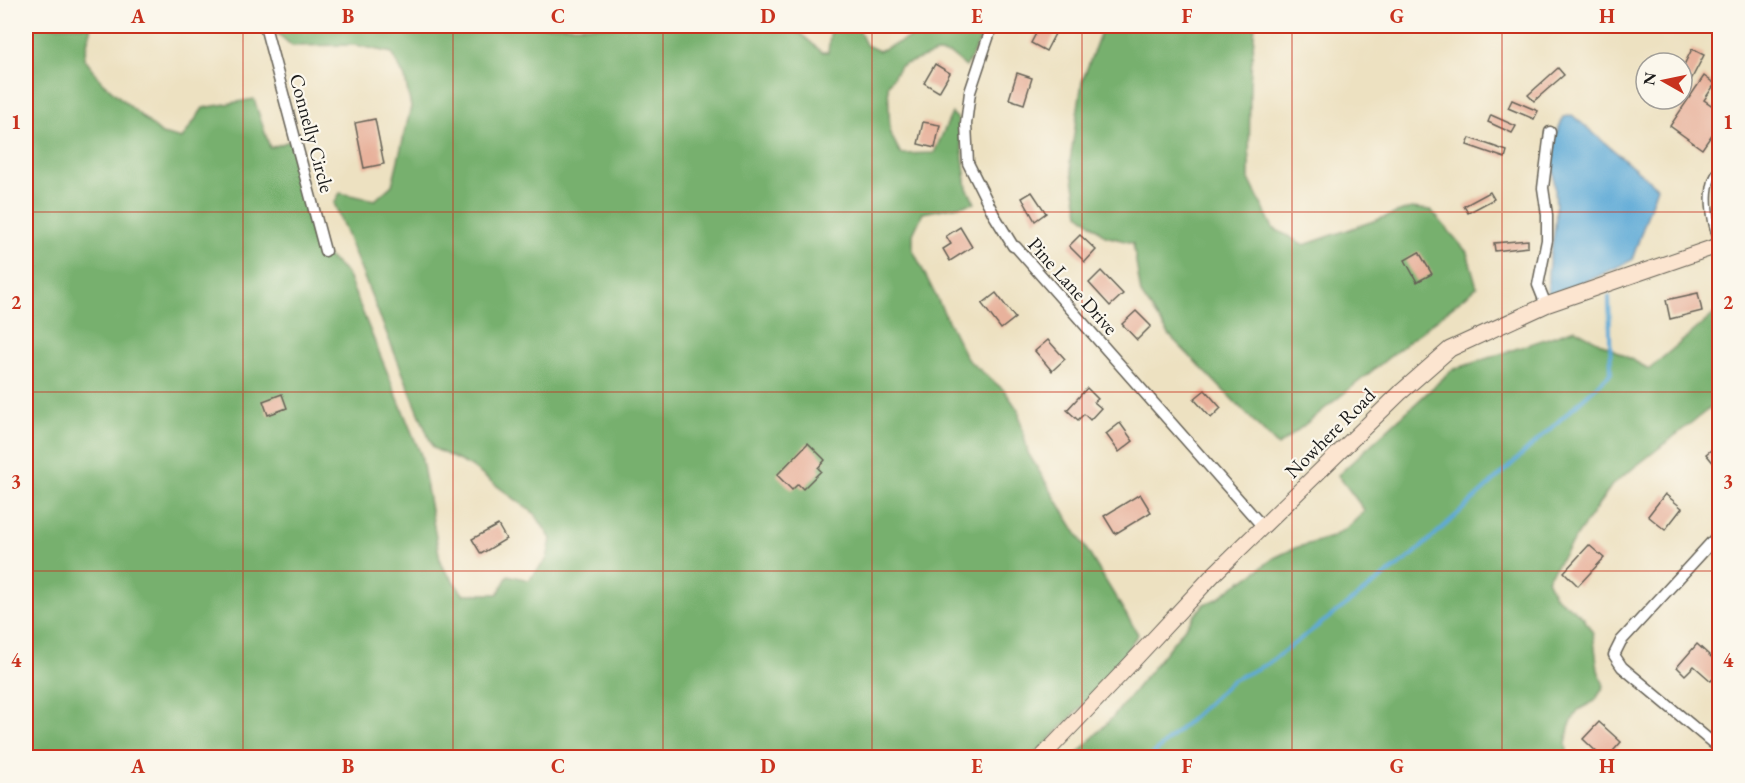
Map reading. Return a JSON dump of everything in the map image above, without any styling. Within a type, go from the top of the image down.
[{"type":"street","name":"Connelly Circle","points":[[265,26],[325,251]]},
{"type":"street","name":"Pine Lane Drive","points":[[992,26],[970,92],[966,124],[968,163],[994,215],[1012,246],[1016,247],[1263,527]]},
{"type":"street","points":[[1546,305],[1538,285],[1546,240],[1547,215],[1543,188],[1550,132]]},
{"type":"street","name":"Nowhere Road","points":[[1041,758],[1214,574],[1436,359],[1450,349],[1546,305],[1719,245]]},
{"type":"street","points":[[1719,534],[1620,641],[1614,655],[1622,667],[1719,749]]},
{"type":"lane","points":[[1719,166],[1710,186],[1710,208],[1713,231],[1719,245]]},
{"type":"green space","points":[[26,26],[91,26],[84,58],[102,82],[162,134],[182,139],[203,108],[254,99],[270,148],[292,140],[317,246],[347,274],[421,455],[441,565],[463,594],[498,594],[508,575],[529,580],[547,559],[551,539],[535,514],[470,466],[433,448],[334,203],[340,193],[375,200],[392,185],[411,107],[405,78],[392,53],[355,45],[292,46],[269,26],[792,26],[822,52],[828,52],[831,26],[857,26],[866,45],[879,51],[925,31],[928,26],[987,26],[966,67],[950,54],[936,53],[900,66],[888,85],[890,133],[901,154],[934,153],[952,113],[958,119],[967,188],[975,203],[923,213],[913,234],[913,250],[967,359],[1005,391],[1018,410],[1028,453],[1138,634],[1102,685],[1033,757],[26,757]]},
{"type":"green space","points":[[1103,26],[1255,26],[1250,82],[1249,179],[1273,228],[1304,245],[1411,208],[1431,210],[1467,252],[1477,287],[1278,446],[1170,336],[1141,294],[1133,243],[1105,236],[1079,213],[1070,161],[1082,82]]},
{"type":"green space","points":[[1719,310],[1719,401],[1612,485],[1547,579],[1554,595],[1583,617],[1593,633],[1598,670],[1604,686],[1595,701],[1578,710],[1569,727],[1566,745],[1568,757],[1074,757],[1113,717],[1204,604],[1217,599],[1274,558],[1295,548],[1332,537],[1348,527],[1365,511],[1338,475],[1452,370],[1575,329],[1649,369]]},
{"type":"water","points":[[1572,115],[1657,187],[1632,260],[1594,278],[1549,295],[1548,269],[1556,212],[1554,144],[1564,117]]},
{"type":"building","points":[[1040,26],[1059,26],[1046,51],[1031,43]]},
{"type":"building","points":[[1692,49],[1704,55],[1694,74],[1694,51],[1691,51]]},
{"type":"building","points":[[935,64],[950,73],[939,92],[924,83]]},
{"type":"building","points":[[1558,68],[1564,75],[1534,101],[1528,95]]},
{"type":"building","points":[[1017,73],[1032,78],[1024,104],[1009,99]]},
{"type":"building","points":[[1704,76],[1715,84],[1704,100],[1720,111],[1720,123],[1702,149],[1670,126],[1680,111],[1694,111],[1694,91]]},
{"type":"building","points":[[1512,100],[1538,111],[1534,119],[1508,108]]},
{"type":"building","points":[[1491,115],[1516,126],[1512,133],[1488,122]]},
{"type":"building","points":[[375,119],[384,164],[364,168],[355,123]]},
{"type":"building","points":[[923,122],[940,125],[935,148],[918,144]]},
{"type":"building","points":[[1470,138],[1507,151],[1505,158],[1467,145]]},
{"type":"building","points":[[1032,192],[1046,213],[1035,221],[1022,198]]},
{"type":"building","points":[[1490,192],[1494,199],[1468,213],[1464,206]]},
{"type":"building","points":[[960,227],[972,247],[950,261],[943,249],[951,244],[946,236]]},
{"type":"building","points":[[1080,235],[1096,250],[1085,262],[1069,246]]},
{"type":"building","points":[[1528,240],[1528,247],[1495,251],[1494,243]]},
{"type":"building","points":[[1419,252],[1432,274],[1417,282],[1405,260]]},
{"type":"building","points":[[1101,271],[1123,294],[1110,306],[1089,283]]},
{"type":"building","points":[[996,293],[1015,318],[1001,329],[982,304]]},
{"type":"building","points":[[1698,293],[1702,311],[1670,319],[1666,300]]},
{"type":"building","points":[[1136,311],[1151,326],[1137,340],[1122,324]]},
{"type":"building","points":[[1048,340],[1065,359],[1052,371],[1035,351]]},
{"type":"building","points":[[1087,388],[1098,399],[1094,402],[1101,408],[1090,420],[1084,414],[1078,420],[1067,410]]},
{"type":"building","points":[[1205,390],[1221,408],[1211,418],[1194,399]]},
{"type":"building","points":[[282,394],[287,408],[268,415],[263,401]]},
{"type":"building","points":[[1120,423],[1133,441],[1119,452],[1106,434]]},
{"type":"building","points":[[808,443],[825,460],[818,468],[821,471],[803,489],[798,484],[792,490],[777,475]]},
{"type":"building","points":[[1720,443],[1720,471],[1706,454]]},
{"type":"building","points":[[1140,494],[1151,512],[1115,534],[1104,516]]},
{"type":"building","points":[[1665,494],[1682,508],[1665,530],[1648,516]]},
{"type":"building","points":[[498,525],[506,539],[481,554],[472,539]]},
{"type":"building","points":[[1589,545],[1604,558],[1578,586],[1564,572]]},
{"type":"building","points":[[1697,644],[1720,665],[1720,671],[1711,681],[1694,666],[1685,675],[1677,667]]},
{"type":"building","points":[[1599,722],[1621,742],[1607,758],[1603,758],[1583,739]]},
{"type":"waterway","points":[[1149,758],[1233,680],[1267,664],[1414,554],[1611,373],[1609,297]]}]
